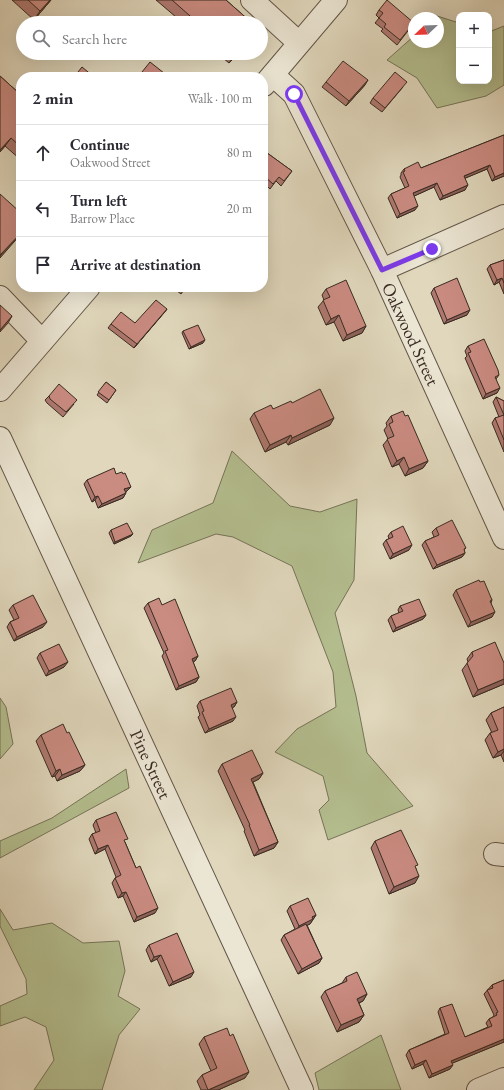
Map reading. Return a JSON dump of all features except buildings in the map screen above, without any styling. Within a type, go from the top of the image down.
[{"type":"street","points":[[252,0],[299,43]]},
{"type":"street","points":[[268,80],[336,0]]},
{"type":"street","name":"Oakwood Street","points":[[268,80],[294,94],[382,270],[499,512],[504,538]]},
{"type":"street","points":[[382,270],[504,216]]},
{"type":"street","points":[[0,390],[85,292]]},
{"type":"street","points":[[0,297],[42,341]]},
{"type":"street","name":"Pine Street","points":[[0,438],[302,1090]]},
{"type":"street","points":[[478,1090],[504,1079]]},
{"type":"green space","points":[[444,18],[456,22],[456,84],[492,84],[492,31],[504,26],[504,85],[486,96],[437,108],[417,78],[387,60],[408,41],[408,48],[444,48]]},
{"type":"green space","points":[[232,451],[290,506],[320,512],[357,499],[354,580],[335,613],[356,696],[367,753],[413,806],[328,840],[319,810],[329,800],[323,776],[275,752],[297,729],[336,707],[333,672],[292,566],[233,537],[216,534],[138,563],[152,530],[213,503]]},
{"type":"green space","points":[[0,698],[6,707],[13,744],[0,759]]},
{"type":"green space","points":[[126,769],[129,788],[0,858],[0,841],[52,818]]},
{"type":"green space","points":[[0,909],[13,930],[52,923],[83,943],[119,941],[125,971],[118,996],[140,1009],[119,1035],[102,1090],[34,1090],[54,1060],[46,1027],[25,1017],[0,1026],[0,1006],[27,994],[26,979],[0,926]]},
{"type":"green space","points":[[381,1035],[401,1090],[319,1090],[315,1073]]},
{"type":"route","points":[[294,94],[382,270],[432,249]]}]
